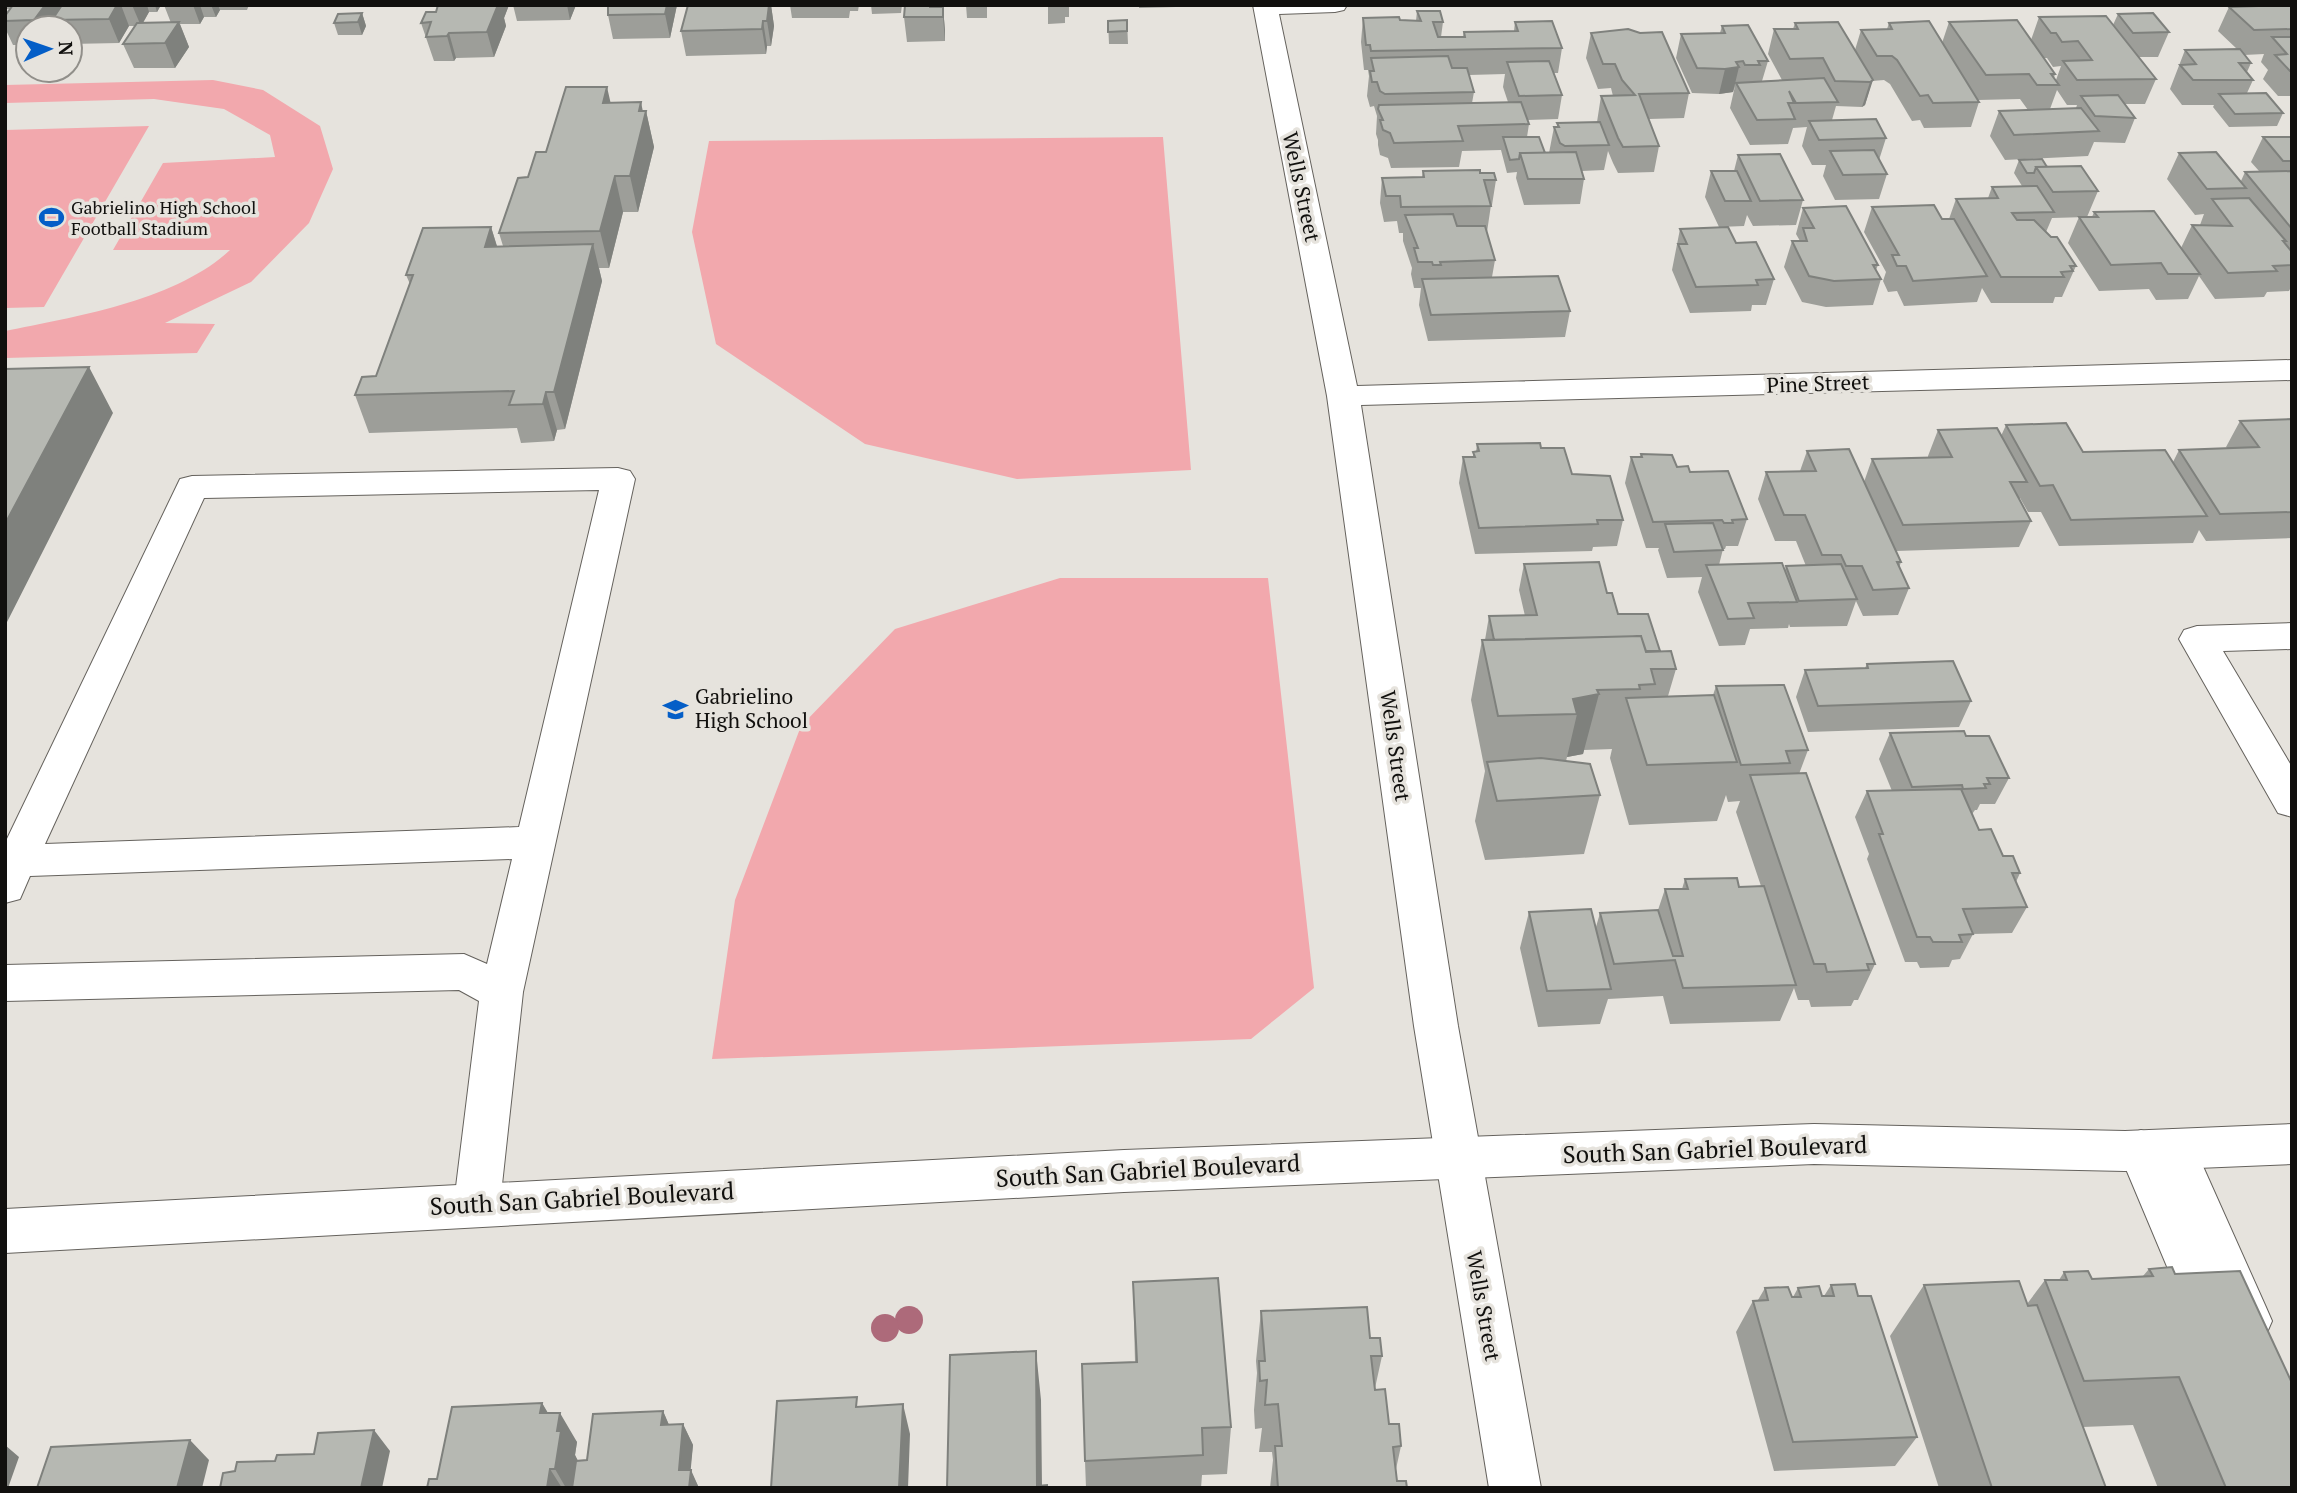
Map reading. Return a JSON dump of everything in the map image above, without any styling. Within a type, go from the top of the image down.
[{"type":"street","points":[[1266,6],[1335,5]]},
{"type":"street","name":"Wells Street","points":[[1266,6],[1343,396],[1458,1158],[1515,1488]]},
{"type":"street","name":"Pine Street","points":[[1343,396],[2292,370]]},
{"type":"street","points":[[477,1203],[502,992],[536,842],[618,479],[192,487],[11,874],[536,842]]},
{"type":"street","points":[[2292,636],[2197,639],[2292,802]]},
{"type":"street","points":[[5,983],[464,972],[502,992]]},
{"type":"street","name":"South San Gabriel Boulevard","points":[[5,1231],[477,1203],[1814,1144],[2157,1150],[2292,1144]]},
{"type":"street","points":[[2157,1150],[2248,1362]]},
{"type":"shaded area","points":[[213,80],[263,90],[320,126],[333,169],[309,223],[251,282],[165,323],[215,324],[197,353],[5,358],[5,331],[93,312],[154,294],[208,267],[230,250],[113,250],[163,163],[275,157],[270,135],[224,109],[154,99],[5,103],[5,85]]},
{"type":"shaded area","name":"Gabrielino High School Football Stadium","points":[[149,126],[44,307],[5,308],[5,130]]},
{"type":"shaded area","points":[[1163,137],[1191,470],[1017,479],[865,444],[716,344],[692,232],[709,141]]},
{"type":"shaded area","points":[[1060,578],[1268,578],[1314,988],[1251,1039],[712,1059],[735,900],[801,726],[895,629]]},
{"type":"building","points":[[13,5],[47,5],[38,14],[14,14],[14,21],[5,21],[5,16]]},
{"type":"building","points":[[62,5],[117,5],[109,19],[84,19],[84,14],[56,14]]},
{"type":"building","points":[[438,5],[498,5],[487,32],[449,33],[447,36],[426,37],[431,22],[421,23],[426,12],[436,12]]},
{"type":"building","points":[[608,5],[667,5],[665,14],[608,15]]},
{"type":"building","points":[[688,5],[769,5],[767,21],[763,21],[762,29],[681,31]]},
{"type":"building","points":[[905,5],[943,7],[943,17],[904,17]]},
{"type":"building","points":[[2292,5],[2292,29],[2254,30],[2229,7]]},
{"type":"building","points":[[1417,11],[1440,11],[1443,22],[1433,22],[1438,37],[1465,37],[1464,32],[1518,31],[1515,22],[1552,21],[1562,48],[1371,51],[1370,45],[1366,45],[1363,18],[1399,17],[1400,20],[1421,21]]},
{"type":"building","points":[[362,13],[358,22],[334,23],[338,14]]},
{"type":"building","points":[[2153,13],[2169,32],[2133,33],[2118,14]]},
{"type":"building","points":[[2106,16],[2156,79],[2077,80],[2063,61],[2092,60],[2078,41],[2062,42],[2039,17]]},
{"type":"building","points":[[1127,20],[1127,31],[1108,32],[1108,21]]},
{"type":"building","points":[[2017,20],[2055,74],[2051,74],[2059,85],[2037,85],[2029,74],[1986,75],[1949,22]]},
{"type":"building","points":[[1929,21],[1979,102],[1933,103],[1928,95],[1920,96],[1897,60],[1892,56],[1877,56],[1861,30],[1892,29],[1889,23]]},
{"type":"building","points":[[179,22],[165,43],[123,44],[137,23]]},
{"type":"building","points":[[1838,22],[1873,80],[1870,82],[1835,81],[1823,58],[1790,59],[1774,29],[1798,29],[1795,23]]},
{"type":"building","points":[[1748,25],[1768,61],[1758,61],[1760,65],[1745,65],[1743,61],[1736,62],[1739,67],[1697,68],[1681,34],[1725,33],[1722,26]]},
{"type":"building","points":[[1628,29],[1640,33],[1662,32],[1689,93],[1639,94],[1659,146],[1623,147],[1601,96],[1635,95],[1622,80],[1615,64],[1603,64],[1591,33]]},
{"type":"building","points":[[2272,37],[2292,37],[2292,71],[2275,55],[2287,54]]},
{"type":"building","points":[[2240,49],[2251,63],[2239,63],[2253,80],[2193,80],[2180,65],[2196,64],[2185,50]]},
{"type":"building","points":[[1448,56],[1452,68],[1467,68],[1474,92],[1385,94],[1380,91],[1377,82],[1372,82],[1370,71],[1374,71],[1371,58]]},
{"type":"building","points":[[1549,61],[1562,95],[1519,96],[1507,62]]},
{"type":"building","points":[[1824,78],[1838,102],[1796,103],[1789,91],[1794,103],[1788,103],[1795,119],[1757,120],[1736,83]]},
{"type":"building","points":[[566,87],[607,87],[603,103],[641,102],[639,111],[646,111],[630,176],[615,176],[600,231],[499,233],[518,178],[528,177],[536,152],[546,152]]},
{"type":"building","points":[[2266,93],[2283,113],[2235,114],[2219,94]]},
{"type":"building","points":[[2118,95],[2135,118],[2095,116],[2081,96]]},
{"type":"building","points":[[1521,102],[1529,124],[1458,126],[1463,141],[1394,143],[1390,133],[1383,130],[1380,120],[1383,120],[1378,109],[1379,105]]},
{"type":"building","points":[[2081,108],[2099,131],[2014,135],[1999,111]]},
{"type":"building","points":[[1876,119],[1886,138],[1819,140],[1809,121]]},
{"type":"building","points":[[1600,122],[1609,145],[1565,146],[1560,143],[1554,127],[1559,127],[1557,123]]},
{"type":"building","points":[[1503,137],[1539,137],[1545,153],[1520,153],[1519,159],[1510,160]]},
{"type":"building","points":[[2263,137],[2292,137],[2292,161],[2283,161]]},
{"type":"building","points":[[1874,150],[1887,174],[1843,175],[1830,151]]},
{"type":"building","points":[[1576,152],[1584,179],[1528,179],[1520,153]]},
{"type":"building","points":[[2216,152],[2246,188],[2207,189],[2179,153]]},
{"type":"building","points":[[1780,154],[1803,200],[1760,201],[1738,155]]},
{"type":"building","points":[[2042,159],[2047,167],[2036,167],[2034,173],[2027,173],[2019,160]]},
{"type":"building","points":[[2081,166],[2098,191],[2053,192],[2036,167]]},
{"type":"building","points":[[1480,170],[1480,173],[1494,173],[1496,180],[1484,180],[1491,206],[1401,207],[1400,196],[1386,196],[1382,178],[1424,177],[1423,171]]},
{"type":"building","points":[[1711,171],[1737,171],[1751,201],[1725,201]]},
{"type":"building","points":[[2292,171],[2292,229],[2245,172]]},
{"type":"building","points":[[2037,186],[2054,212],[2012,213],[2017,220],[2034,220],[2051,237],[2057,237],[2076,266],[2070,266],[2073,271],[2061,272],[2064,277],[2001,277],[1956,199],[1998,198],[1992,187]]},
{"type":"building","points":[[2249,198],[2286,241],[2283,241],[2292,252],[2292,265],[2273,266],[2277,271],[2228,273],[2192,225],[2232,226],[2212,199]]},
{"type":"building","points":[[1934,205],[1942,219],[1954,219],[1987,276],[1913,281],[1906,266],[1897,266],[1892,255],[1899,255],[1872,207]]},
{"type":"building","points":[[1846,206],[1878,265],[1873,265],[1881,279],[1834,281],[1809,276],[1792,241],[1807,241],[1803,228],[1814,228],[1803,208]]},
{"type":"building","points":[[2154,211],[2200,274],[2168,274],[2161,263],[2111,265],[2079,217],[2098,217],[2094,212]]},
{"type":"building","points":[[1453,214],[1457,226],[1485,226],[1495,260],[1440,262],[1441,265],[1418,262],[1414,248],[1418,248],[1405,215]]},
{"type":"building","points":[[491,227],[485,247],[593,244],[554,392],[546,392],[543,404],[509,405],[514,391],[355,395],[362,377],[376,376],[413,275],[406,275],[423,228]]},
{"type":"building","points":[[1728,227],[1736,243],[1756,242],[1774,279],[1756,280],[1758,285],[1696,287],[1678,244],[1687,244],[1680,229]]},
{"type":"building","points":[[1558,276],[1570,311],[1431,315],[1422,279]]},
{"type":"building","points":[[89,367],[5,524],[5,369]]},
{"type":"building","points":[[2292,419],[2292,512],[2220,514],[2179,450],[2259,447],[2240,421]]},
{"type":"building","points":[[2066,423],[2083,452],[2165,450],[2207,516],[2071,520],[2053,485],[2040,486],[2006,425]]},
{"type":"building","points":[[1997,428],[2027,482],[2010,482],[2031,521],[1903,525],[1872,459],[1952,457],[1938,430]]},
{"type":"building","points":[[1540,443],[1541,448],[1564,448],[1572,474],[1610,476],[1623,520],[1597,520],[1598,524],[1479,528],[1463,457],[1475,457],[1473,452],[1479,451],[1477,444]]},
{"type":"building","points":[[1849,449],[1901,562],[1897,562],[1909,588],[1873,590],[1862,566],[1846,566],[1841,555],[1822,555],[1805,515],[1784,515],[1766,472],[1816,471],[1807,451]]},
{"type":"building","points":[[1641,454],[1672,455],[1677,467],[1688,466],[1690,472],[1728,471],[1747,519],[1732,520],[1733,523],[1724,523],[1722,520],[1653,522],[1631,457],[1642,457]]},
{"type":"building","points":[[1713,523],[1723,550],[1674,552],[1665,524]]},
{"type":"building","points":[[1599,562],[1607,593],[1612,593],[1618,614],[1648,614],[1660,651],[1646,651],[1641,636],[1494,640],[1489,616],[1537,615],[1524,564]]},
{"type":"building","points":[[1782,563],[1797,602],[1748,603],[1754,618],[1728,619],[1706,565]]},
{"type":"building","points":[[1841,564],[1857,599],[1799,601],[1786,566]]},
{"type":"building","points":[[1641,636],[1646,652],[1671,651],[1676,669],[1651,669],[1655,684],[1639,685],[1640,689],[1597,690],[1599,694],[1573,699],[1577,714],[1498,716],[1482,640]]},
{"type":"building","points":[[1953,661],[1971,701],[1818,706],[1805,670],[1868,668],[1867,664]]},
{"type":"building","points":[[1784,685],[1808,750],[1786,751],[1790,763],[1741,765],[1716,686]]},
{"type":"building","points":[[1714,695],[1737,762],[1647,765],[1626,698]]},
{"type":"building","points":[[1964,731],[1966,736],[1989,736],[2009,778],[1987,778],[1990,784],[1984,784],[1986,788],[1963,789],[1962,785],[1912,787],[1890,733]]},
{"type":"building","points":[[1541,758],[1590,764],[1600,795],[1497,801],[1487,762]]},
{"type":"building","points":[[1806,773],[1875,964],[1867,964],[1869,970],[1827,972],[1825,964],[1814,964],[1750,775]]},
{"type":"building","points":[[1961,789],[1979,830],[1991,829],[2003,856],[2013,856],[2020,873],[2012,873],[2027,907],[1963,909],[1973,934],[1959,935],[1962,942],[1933,942],[1930,937],[1917,937],[1879,834],[1883,834],[1867,791]]},
{"type":"building","points":[[1737,878],[1739,887],[1764,886],[1796,985],[1683,988],[1675,960],[1614,964],[1600,913],[1658,910],[1673,956],[1683,956],[1665,889],[1688,889],[1685,879]]},
{"type":"building","points":[[1591,909],[1611,989],[1547,991],[1529,912]]},
{"type":"building","points":[[2172,1267],[2175,1274],[2240,1271],[2292,1383],[2292,1488],[2226,1488],[2179,1377],[2084,1381],[2045,1280],[2067,1280],[2064,1272],[2088,1271],[2092,1279],[2153,1276],[2149,1269]]},
{"type":"building","points":[[1218,1278],[1231,1427],[1202,1428],[1203,1455],[1085,1461],[1082,1364],[1137,1362],[1133,1282]]},
{"type":"building","points":[[2019,1281],[2028,1306],[2037,1305],[2106,1488],[1992,1488],[1924,1285]]},
{"type":"building","points":[[1855,1284],[1858,1296],[1871,1296],[1917,1437],[1793,1442],[1753,1301],[1768,1300],[1765,1288],[1788,1287],[1792,1297],[1801,1297],[1798,1288],[1819,1286],[1822,1296],[1834,1296],[1831,1285]]},
{"type":"building","points":[[1367,1307],[1370,1338],[1380,1338],[1382,1356],[1371,1356],[1375,1390],[1385,1389],[1389,1424],[1399,1424],[1401,1446],[1393,1447],[1397,1481],[1406,1481],[1407,1488],[1278,1488],[1275,1446],[1282,1446],[1278,1404],[1265,1405],[1267,1380],[1260,1381],[1259,1361],[1265,1361],[1261,1311]]},
{"type":"building","points":[[1036,1351],[1037,1486],[1047,1485],[1047,1488],[947,1488],[950,1355]]},
{"type":"building","points":[[857,1397],[856,1407],[903,1404],[899,1488],[771,1488],[777,1401]]},
{"type":"building","points":[[542,1403],[540,1413],[560,1413],[557,1431],[561,1431],[555,1469],[550,1469],[547,1488],[427,1488],[429,1479],[437,1479],[452,1407]]},
{"type":"building","points":[[663,1411],[661,1425],[683,1424],[679,1470],[691,1470],[689,1488],[572,1488],[576,1461],[587,1460],[593,1414]]},
{"type":"building","points":[[374,1430],[361,1488],[220,1488],[223,1473],[235,1471],[237,1462],[275,1461],[277,1455],[314,1454],[318,1433]]},
{"type":"building","points":[[190,1440],[177,1488],[37,1488],[51,1447]]},
{"type":"place","name":"Gabrielino High School Football Stadium","points":[[51,218]]},
{"type":"place","name":"Gabrielino High School","points":[[675,709]]}]
